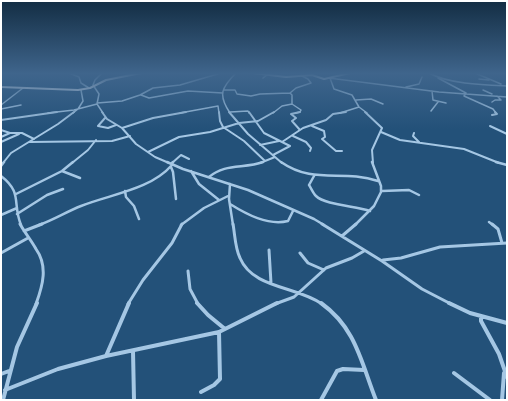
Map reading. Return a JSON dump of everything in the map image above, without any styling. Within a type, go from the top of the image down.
[{"type":"street","points":[[1,105],[18,92]]},
{"type":"street","points":[[1,164],[11,153],[58,124],[78,109],[83,101],[81,92]]},
{"type":"street","points":[[98,92],[99,94],[97,104],[105,118],[122,128],[136,144],[155,157],[171,165],[248,190],[321,222],[364,251],[382,261],[422,289],[470,313],[507,323]]},
{"type":"street","points":[[1,120],[16,116],[78,109],[97,104],[122,101],[147,92]]},
{"type":"street","points":[[141,95],[149,98],[184,92]]},
{"type":"street","points":[[223,92],[222,100],[238,123],[260,145],[286,166],[314,176],[352,176],[378,181]]},
{"type":"street","points":[[236,92],[237,94],[251,96],[260,94],[290,93],[292,95],[292,104]]},
{"type":"street","points":[[342,236],[360,222],[361,218],[369,214],[381,197],[382,191],[373,165],[372,149],[382,128],[360,107],[351,94],[345,92]]},
{"type":"street","points":[[432,92],[432,98],[438,102],[446,104]]},
{"type":"street","points":[[440,92],[507,97]]},
{"type":"street","points":[[463,92],[466,94],[464,96],[493,109],[497,114],[492,115]]},
{"type":"street","points":[[487,92],[501,100],[495,100],[492,102]]},
{"type":"street","points":[[356,100],[370,99],[382,104]]},
{"type":"street","points":[[431,111],[438,102]]},
{"type":"street","points":[[148,152],[179,137],[210,132],[238,123],[256,122],[269,116],[282,106],[292,104],[301,110],[300,112],[291,114],[296,118],[292,122],[300,130]]},
{"type":"street","points":[[1,109],[21,105]]},
{"type":"street","points":[[122,128],[153,118],[218,106],[220,121],[223,127],[246,143],[265,161]]},
{"type":"street","points":[[282,142],[300,130],[331,117],[333,114],[346,112],[360,107]]},
{"type":"street","points":[[209,177],[215,171],[233,165],[250,166],[265,161],[290,146],[264,133],[247,111],[230,112]]},
{"type":"street","points":[[105,118],[98,126],[108,128],[117,125]]},
{"type":"street","points":[[312,126],[324,131],[325,137],[322,139],[334,150],[342,151]]},
{"type":"street","points":[[490,126],[507,134]]},
{"type":"street","points":[[1,130],[35,139]]},
{"type":"street","points":[[381,132],[398,140],[451,146],[464,149],[492,161],[507,165]]},
{"type":"street","points":[[1,137],[10,133]]},
{"type":"street","points":[[414,133],[413,136],[419,142]]},
{"type":"street","points":[[1,142],[18,134]]},
{"type":"street","points":[[30,142],[37,143],[64,140],[112,141],[130,136]]},
{"type":"street","points":[[293,136],[309,144],[311,148],[310,151]]},
{"type":"street","points":[[16,194],[62,171],[88,150],[96,140]]},
{"type":"street","points":[[260,145],[279,140]]},
{"type":"street","points":[[24,231],[52,220],[83,205],[126,191],[158,177],[180,155],[189,159]]},
{"type":"street","points":[[171,165],[176,198]]},
{"type":"street","points":[[62,171],[80,178]]},
{"type":"street","points":[[191,171],[193,176],[204,188],[219,200]]},
{"type":"street","points":[[314,176],[309,185],[318,198],[331,203],[354,206],[370,211]]},
{"type":"street","points":[[2,177],[10,182],[16,194],[17,214],[24,231],[39,253],[44,275],[42,287],[17,346],[3,400]]},
{"type":"street","points":[[230,184],[228,196],[240,258],[252,273],[270,283],[314,299],[342,321],[350,335],[376,400]]},
{"type":"street","points":[[17,214],[47,195],[63,189]]},
{"type":"street","points":[[382,191],[409,190],[419,195]]},
{"type":"street","points":[[126,191],[126,197],[134,206],[139,219]]},
{"type":"street","points":[[106,356],[116,337],[124,313],[133,295],[159,258],[170,246],[180,226],[191,215],[228,196]]},
{"type":"street","points":[[230,204],[247,215],[280,223],[288,221],[294,211]]},
{"type":"street","points":[[1,215],[17,208]]},
{"type":"street","points":[[489,222],[498,229],[502,243]]},
{"type":"street","points":[[1,253],[28,238]]},
{"type":"street","points":[[382,261],[401,258],[440,247],[502,243],[507,244]]},
{"type":"street","points":[[270,250],[270,283]]},
{"type":"street","points":[[5,390],[58,370],[106,356],[219,332],[276,303],[294,297],[324,270],[336,262],[348,259],[364,251]]},
{"type":"street","points":[[300,253],[308,263],[324,270]]},
{"type":"street","points":[[188,271],[187,277],[190,293],[209,315],[225,329]]},
{"type":"street","points":[[470,313],[483,325]]},
{"type":"street","points":[[481,317],[480,320],[499,354],[507,377]]},
{"type":"street","points":[[201,392],[214,385],[220,379],[219,332]]},
{"type":"street","points":[[133,350],[134,400]]},
{"type":"street","points":[[321,400],[337,371],[343,369],[364,370]]},
{"type":"street","points":[[1,374],[10,371]]},
{"type":"street","points":[[502,400],[504,372]]},
{"type":"street","points":[[454,373],[490,400]]}]
